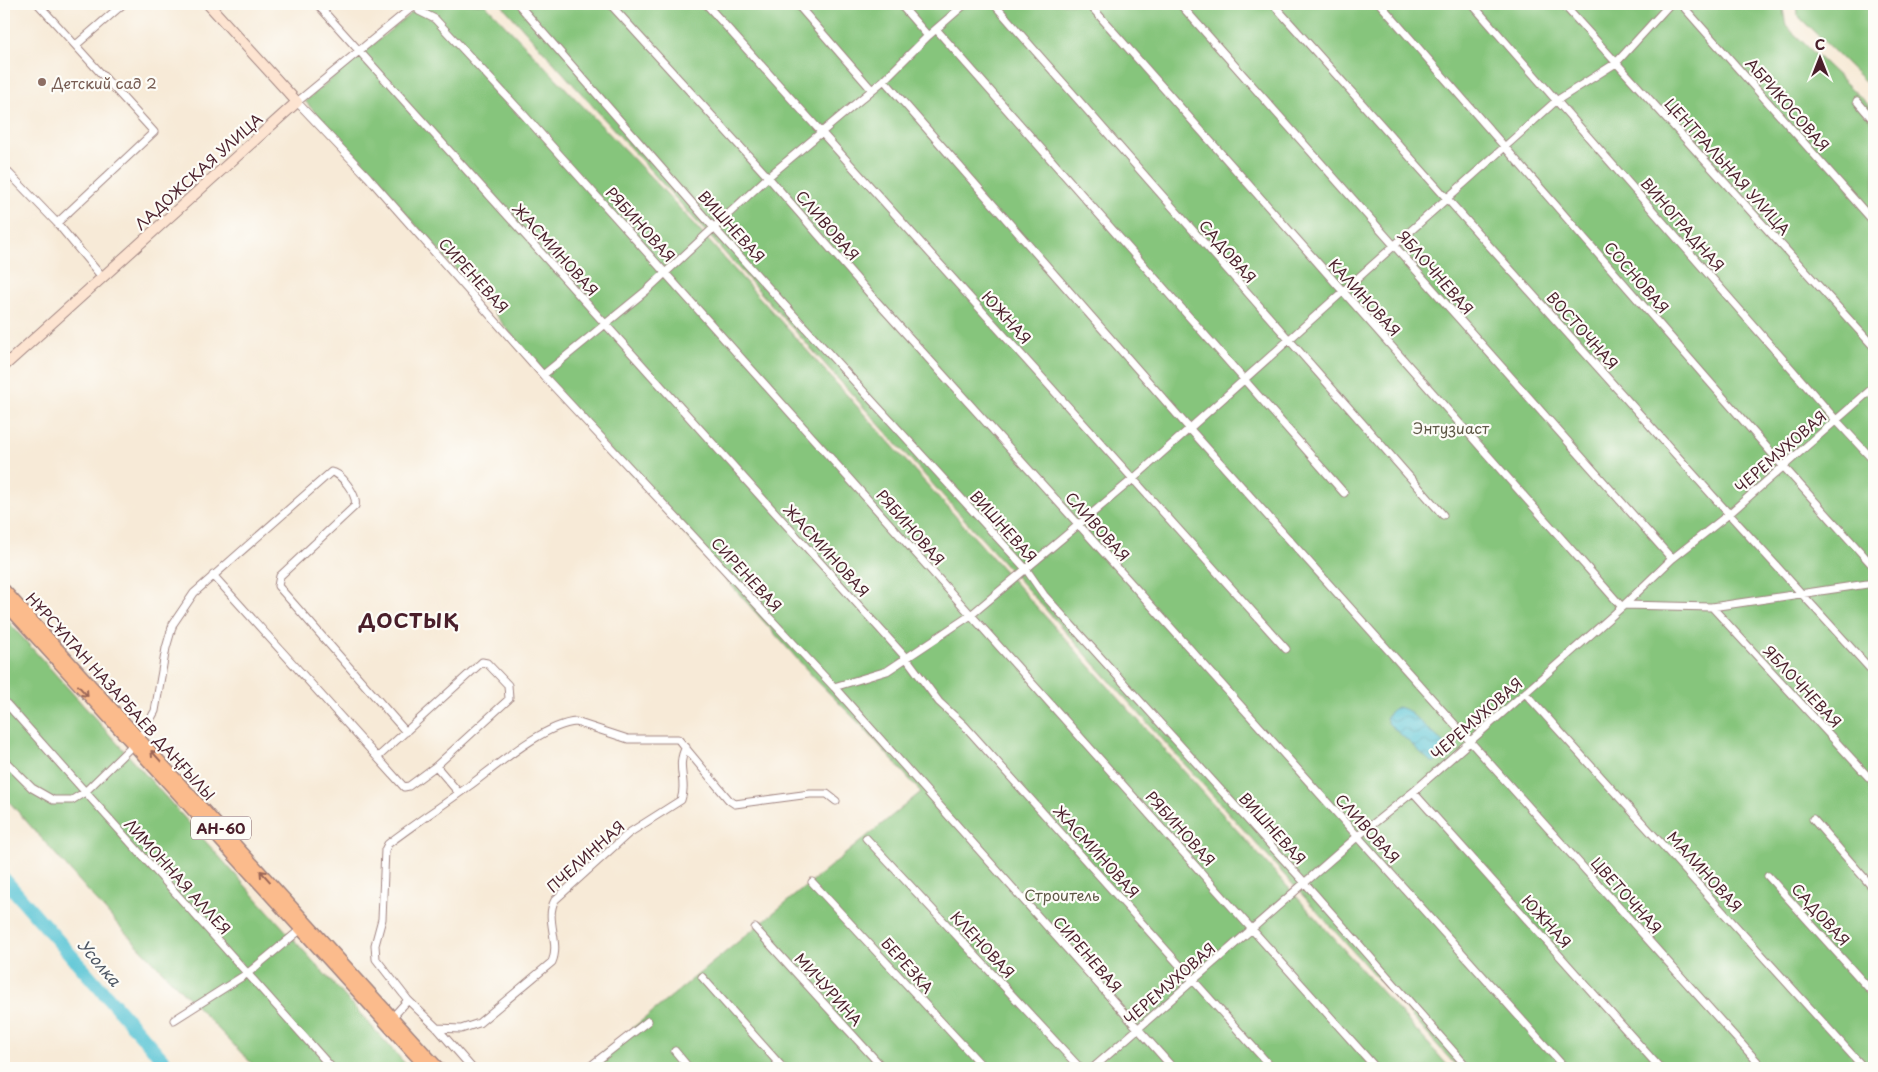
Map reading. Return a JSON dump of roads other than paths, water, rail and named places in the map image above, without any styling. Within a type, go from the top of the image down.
[{"type":"main road","points":[[208,4],[297,102]]},
{"type":"main road","name":"ЛАДОЖСКАЯ УЛИЦА","points":[[4,366],[297,102]]},
{"type":"main road","name":"НҰРСҰЛТАН НАЗАРБАЕВ ДАҢҒЫЛЫ","points":[[4,590],[300,930],[438,1068]]},
{"type":"main road","name":"НҰРСҰЛТАН НАЗАРБАЕВ ДАҢҒЫЛЫ","points":[[4,602],[137,742],[389,1021],[427,1068]]},
{"type":"street","points":[[38,4],[154,132],[56,223]]},
{"type":"street","points":[[76,45],[123,4]]},
{"type":"street","name":"ЖАСМИНОВАЯ","points":[[317,4],[907,659],[939,702],[964,725],[1272,1068]]},
{"type":"street","points":[[402,4],[409,11]]},
{"type":"street","name":"ВИШНЕВАЯ","points":[[518,4],[714,228],[1026,569],[1044,595],[1305,883],[1468,1068]]},
{"type":"street","name":"СЛИВОВАЯ","points":[[610,4],[768,177],[882,308],[1565,1068]]},
{"type":"street","name":"ЮЖНАЯ","points":[[706,4],[1286,650]]},
{"type":"street","points":[[797,4],[872,90]]},
{"type":"street","points":[[900,4],[928,36]]},
{"type":"street","points":[[543,375],[666,273],[768,177],[884,80],[928,36],[965,4]]},
{"type":"street","name":"САДОВАЯ","points":[[994,4],[1443,515]]},
{"type":"street","name":"КАЛИНОВАЯ","points":[[1089,4],[1343,293],[1623,606]]},
{"type":"street","name":"ЯБЛОЧНЕВАЯ","points":[[1180,4],[1672,560]]},
{"type":"street","name":"ВОСТОЧНАЯ","points":[[1274,4],[1729,514],[1804,594],[1874,673]]},
{"type":"street","name":"СОСНОВАЯ","points":[[1380,4],[1506,146],[1783,466],[1874,567]]},
{"type":"street","name":"ВИНОГРАДНАЯ","points":[[1472,4],[1874,461]]},
{"type":"street","name":"ЦЕНТРАЛЬНАЯ УЛИЦА","points":[[1563,4],[1874,347]]},
{"type":"street","points":[[834,687],[887,671],[971,615],[1133,478],[1288,339],[1343,293],[1394,245],[1556,101],[1616,63],[1670,4]]},
{"type":"street","name":"АБРИКОСОВАЯ","points":[[1681,4],[1874,222]]},
{"type":"street","name":"ЛАДОЖСКАЯ УЛИЦА","points":[[297,102],[409,11],[417,7]]},
{"type":"street","name":"РЯБИНОВАЯ","points":[[417,7],[435,19],[666,273],[1253,928],[1376,1068]]},
{"type":"street","points":[[936,30],[1243,381],[1344,493]]},
{"type":"street","name":"ЦВЕТОЧНАЯ","points":[[884,80],[1189,428],[1471,740],[1763,1068]]},
{"type":"street","points":[[1857,101],[1874,121]]},
{"type":"street","name":"СИРЕНЕВАЯ","points":[[297,102],[368,177],[543,375],[834,687],[1136,1029],[1173,1068]]},
{"type":"street","points":[[4,168],[56,223],[102,277]]},
{"type":"street","name":"ЧЕРЕМУХОВАЯ","points":[[1093,1068],[1358,836],[1413,792],[1623,606],[1672,560],[1729,514],[1874,387]]},
{"type":"street","points":[[4,760],[32,788],[53,800],[72,800],[85,792],[137,742],[155,711],[166,648],[173,624],[194,593],[331,472],[335,472],[355,497],[355,506],[280,576],[278,586],[406,732]]},
{"type":"street","points":[[213,575],[404,787],[409,786],[436,766],[509,700],[508,685],[486,662],[482,662],[378,757]]},
{"type":"street","points":[[1623,606],[1712,607],[1874,583]]},
{"type":"street","name":"ЯБЛОЧНЕВАЯ","points":[[1712,607],[1874,783]]},
{"type":"street","name":"МАЛИНОВАЯ","points":[[1525,693],[1864,1068]]},
{"type":"street","name":"ЛИМОННАЯ АЛЛЕЯ","points":[[4,701],[332,1068]]},
{"type":"street","points":[[472,1068],[437,1028],[408,1000],[376,958],[375,952],[382,920],[385,850],[388,844],[533,740],[567,722],[582,723],[628,739],[671,737],[678,739],[729,800],[735,804],[810,794],[827,794],[836,801]]},
{"type":"street","name":"ПЧЕЛИННАЯ","points":[[437,1028],[461,1029],[479,1023],[552,962],[555,949],[550,909],[555,900],[629,833],[681,800],[684,792],[680,761],[686,747]]},
{"type":"street","points":[[436,766],[459,793]]},
{"type":"street","name":"ЮЖНАЯ","points":[[1413,792],[1660,1068]]},
{"type":"street","points":[[1813,820],[1874,889]]},
{"type":"street","name":"КЛЕНОВАЯ","points":[[866,838],[1080,1068]]},
{"type":"street","name":"САДОВАЯ","points":[[1768,876],[1874,994]]},
{"type":"street","name":"БЕРЕЗКА","points":[[812,882],[984,1068]]},
{"type":"street","name":"МИЧУРИНА","points":[[755,928],[883,1068]]},
{"type":"street","points":[[174,1020],[248,973],[300,930]]},
{"type":"street","points":[[702,977],[783,1068]]},
{"type":"street","points":[[389,1021],[408,1000]]},
{"type":"street","points":[[588,1068],[648,1021]]},
{"type":"street","points":[[674,1051],[689,1068]]},
{"type":"water","points":[[1398,707],[1407,710],[1445,744],[1448,750],[1435,762],[1431,762],[1388,723],[1386,718],[1391,711]]},
{"type":"waterway","name":"Усолка","points":[[4,879],[170,1068]]},
{"type":"place","name":"Детский сад 2","points":[[42,82]]},
{"type":"district","name":"ДОСТЫҚ","points":[[409,620]]},
{"type":"park label","name":"Энтузиаст","points":[[1451,427]]},
{"type":"park label","name":"Строитель","points":[[1062,894]]}]
